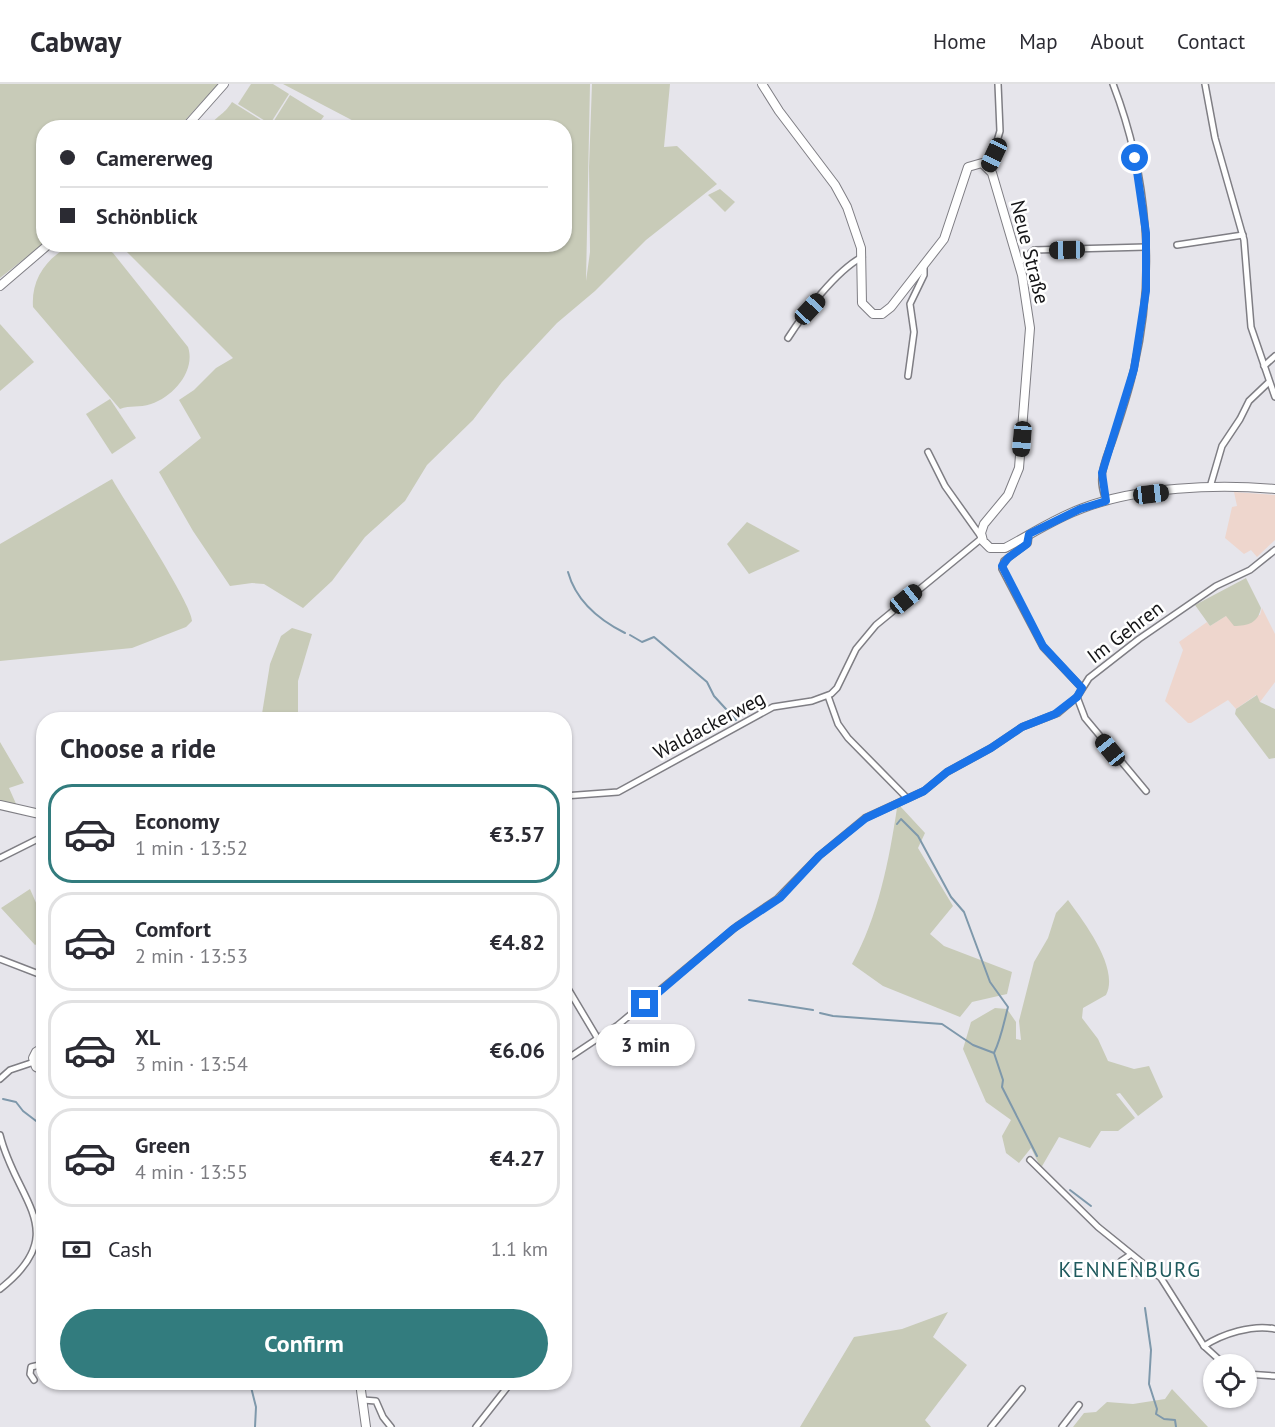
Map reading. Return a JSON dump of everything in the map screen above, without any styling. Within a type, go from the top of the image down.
[{"type":"street","points":[[192,120],[224,84]]},
{"type":"street","points":[[762,84],[840,194],[856,229],[862,257],[862,303],[867,311],[875,315],[889,310],[950,225],[967,170],[978,163],[989,168],[1000,131],[998,84]]},
{"type":"street","points":[[1106,501],[1103,470],[1127,396],[1140,339],[1146,291],[1146,247],[1139,174],[1130,136],[1113,84]]},
{"type":"street","points":[[1205,84],[1215,138],[1243,235],[1250,320],[1257,351],[1275,397]]},
{"type":"street","name":"Neue Straße","points":[[982,538],[984,524],[1010,491],[1021,459],[1030,328],[1019,263],[996,183],[989,168]]},
{"type":"street","points":[[1177,245],[1243,235]]},
{"type":"street","points":[[1019,263],[1034,250],[1146,247]]},
{"type":"street","points":[[0,286],[40,252]]},
{"type":"street","points":[[788,338],[810,309],[852,263],[862,257]]},
{"type":"street","points":[[908,376],[914,332],[910,304],[924,275],[924,264]]},
{"type":"street","points":[[1264,366],[1275,356]]},
{"type":"street","points":[[1210,486],[1222,446],[1239,422],[1250,399],[1269,382]]},
{"type":"street","points":[[928,452],[945,486],[982,538],[990,548],[1000,550],[1080,509],[1106,501],[1210,486],[1275,489]]},
{"type":"street","points":[[1029,534],[1027,544],[1004,561],[1002,569],[1043,646],[1082,688]]},
{"type":"street","points":[[907,798],[848,738],[838,724],[828,696],[837,688],[856,649],[876,625],[982,538]]},
{"type":"street","name":"Im Gehren","points":[[572,1056],[598,1039],[733,929],[780,898],[819,856],[861,822],[880,810],[924,791],[947,772],[991,748],[1022,727],[1055,714],[1077,697],[1082,688],[1104,666],[1216,586],[1250,570],[1275,550]]},
{"type":"street","name":"Waldackerweg","points":[[572,795],[618,792],[773,707],[828,696]]},
{"type":"street","points":[[1077,697],[1084,718],[1146,791]]},
{"type":"street","points":[[0,805],[36,813]]},
{"type":"street","points":[[0,858],[36,840]]},
{"type":"street","points":[[0,959],[36,973]]},
{"type":"street","points":[[572,995],[598,1039]]},
{"type":"street","points":[[36,1053],[34,1054],[36,1066]]},
{"type":"street","points":[[0,1079],[10,1070],[34,1062]]},
{"type":"street","points":[[0,1135],[10,1165],[35,1217],[36,1241],[31,1258],[21,1271],[0,1289]]},
{"type":"street","points":[[1030,1160],[1130,1255],[1167,1284],[1204,1346],[1213,1354]]},
{"type":"street","points":[[1130,1255],[1121,1261],[1121,1267],[1125,1273],[1137,1273],[1146,1266]]},
{"type":"street","points":[[1204,1346],[1219,1338],[1257,1327],[1275,1329]]},
{"type":"street","points":[[34,1380],[30,1369],[36,1365]]},
{"type":"street","points":[[1257,1375],[1275,1376]]},
{"type":"street","points":[[991,1427],[1022,1389]]},
{"type":"street","points":[[361,1390],[366,1427]]},
{"type":"street","points":[[476,1427],[504,1390]]},
{"type":"street","points":[[363,1400],[376,1401],[383,1417],[392,1427]]},
{"type":"street","points":[[1062,1427],[1079,1405]]},
{"type":"shaded area","points":[[1234,492],[1275,495],[1275,540],[1257,557],[1251,550],[1244,554],[1225,538],[1232,507],[1237,506]]},
{"type":"shaded area","points":[[1262,608],[1275,634],[1275,682],[1260,702],[1256,695],[1236,709],[1228,700],[1188,723],[1165,701],[1183,650],[1179,642],[1207,622],[1210,626],[1226,616],[1260,615]]},
{"type":"green space","points":[[0,84],[218,84],[185,120],[36,120],[36,250],[0,278]]},
{"type":"green space","points":[[251,84],[273,84],[289,94],[273,120],[264,120],[238,104]]},
{"type":"green space","points":[[283,84],[590,84],[586,281],[590,252],[589,167],[592,84],[670,84],[664,147],[677,146],[717,184],[646,240],[595,291],[557,323],[502,382],[473,420],[427,465],[405,501],[365,537],[332,581],[303,608],[264,584],[230,586],[193,531],[159,472],[201,438],[179,400],[194,390],[216,368],[233,358],[127,252],[572,252],[572,120],[352,120]]},
{"type":"green space","points":[[290,95],[324,116],[321,120],[274,120]]},
{"type":"green space","points":[[232,102],[261,120],[215,120]]},
{"type":"green space","points":[[720,189],[735,202],[725,212],[708,195]]},
{"type":"green space","points":[[61,252],[113,253],[188,347],[190,356],[186,374],[167,396],[147,405],[120,409],[33,307],[38,278],[48,262]]},
{"type":"green space","points":[[0,324],[34,362],[0,391]]},
{"type":"green space","points":[[110,399],[136,438],[112,454],[86,414]]},
{"type":"green space","points":[[112,479],[182,595],[192,621],[186,627],[132,648],[0,661],[0,544]]},
{"type":"green space","points":[[747,522],[800,551],[749,574],[727,544]]},
{"type":"green space","points":[[1246,578],[1261,608],[1255,620],[1248,624],[1234,626],[1226,616],[1210,626],[1195,605]]},
{"type":"green space","points":[[292,628],[312,634],[298,681],[298,712],[262,712],[270,664],[281,636]]},
{"type":"green space","points":[[1257,695],[1260,702],[1275,709],[1275,758],[1269,759],[1235,714],[1236,709]]},
{"type":"green space","points":[[0,742],[24,783],[9,788],[17,806],[0,802]]},
{"type":"green space","points":[[900,806],[925,833],[918,848],[953,906],[930,934],[944,946],[1012,972],[1007,994],[972,1002],[960,1017],[883,986],[852,964],[876,908],[897,808]]},
{"type":"green space","points":[[30,889],[36,903],[36,944],[35,945],[1,908]]},
{"type":"green space","points":[[1068,900],[1098,945],[1108,972],[1109,984],[1106,995],[1083,1008],[1082,1018],[1098,1039],[1108,1061],[1134,1069],[1149,1066],[1163,1097],[1138,1116],[1120,1093],[1116,1094],[1135,1118],[1118,1131],[1101,1131],[1090,1148],[1059,1137],[1041,1168],[1031,1148],[1019,1163],[1006,1153],[1002,1136],[1011,1120],[986,1102],[963,1049],[971,1022],[995,1008],[1007,1009],[1016,1022],[1016,1039],[1021,1040],[1019,1021],[1034,962],[1048,938],[1056,913]]},
{"type":"green space","points":[[948,1312],[933,1337],[967,1365],[925,1420],[931,1427],[800,1427],[854,1337],[902,1329]]},
{"type":"green space","points":[[1172,1389],[1208,1427],[1073,1427],[1084,1413],[1096,1412],[1107,1402],[1133,1404],[1165,1399]]},
{"type":"waterway","points":[[568,572],[583,601],[598,616],[625,633]]},
{"type":"waterway","points":[[630,635],[642,642],[654,637],[707,682],[714,696],[736,720]]},
{"type":"waterway","points":[[897,824],[901,819],[918,836],[951,897],[964,912],[990,982],[1008,1007],[994,1053],[1003,1080],[1002,1087],[1037,1156]]},
{"type":"waterway","points":[[749,1000],[813,1010]]},
{"type":"waterway","points":[[820,1013],[833,1016],[942,1024],[973,1045],[994,1053]]},
{"type":"waterway","points":[[3,1099],[16,1102],[36,1121]]},
{"type":"waterway","points":[[1070,1190],[1091,1206]]},
{"type":"waterway","points":[[1145,1308],[1151,1350],[1149,1384],[1157,1409],[1156,1414],[1164,1419],[1175,1420],[1176,1427]]},
{"type":"waterway","points":[[252,1390],[256,1407],[255,1427]]},
{"type":"district","name":"KENNENBURG","points":[[1130,1269]]},
{"type":"route","points":[[645,1004],[733,929],[780,898],[819,856],[866,818],[931,787],[947,772],[991,748],[1029,723],[1055,714],[1077,697],[1082,688],[1043,646],[1002,566],[1003,562],[1027,544],[1029,534],[1080,509],[1106,501],[1102,482],[1103,467],[1124,407],[1134,369],[1143,323],[1146,291],[1146,233],[1141,185],[1135,158]]}]
